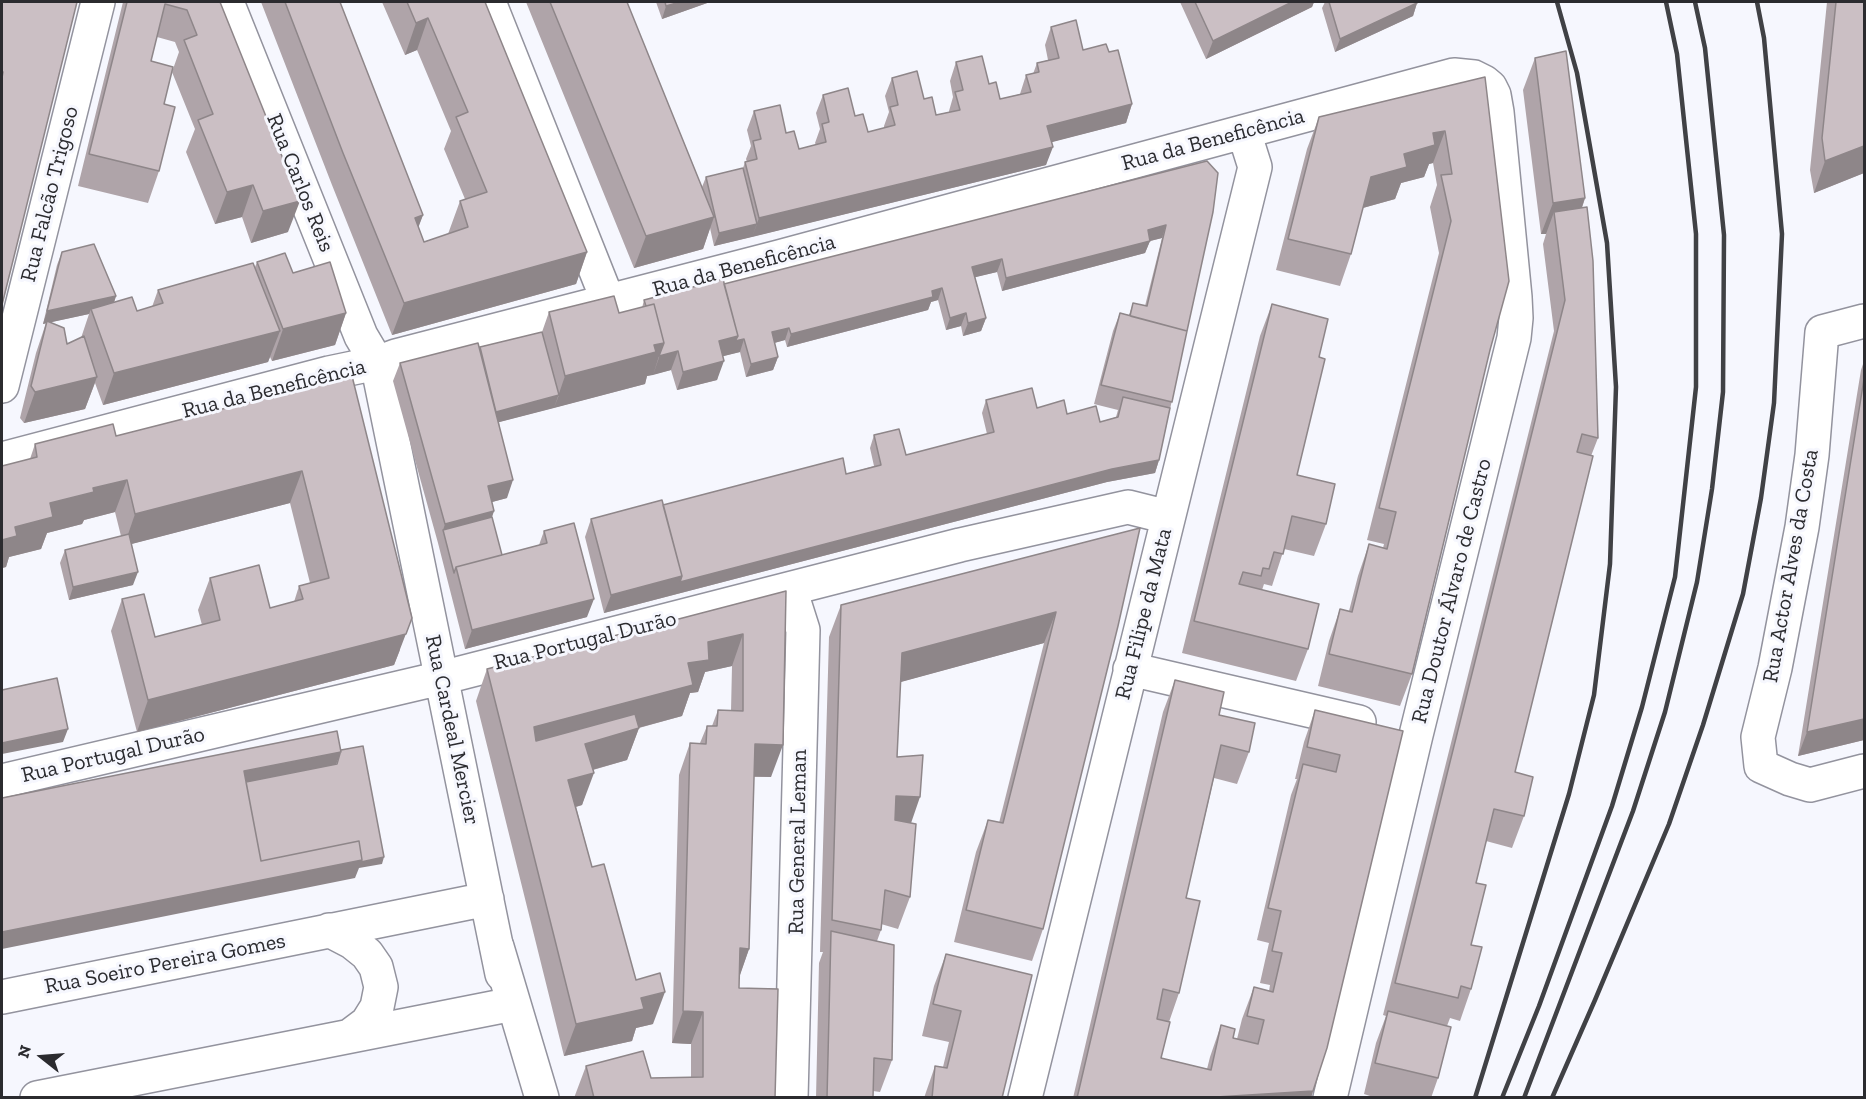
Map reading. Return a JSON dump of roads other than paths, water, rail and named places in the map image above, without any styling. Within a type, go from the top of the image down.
[{"type":"street","name":"Rua Falcão Trigoso","points":[[2,386],[98,2]]},
{"type":"street","name":"Rua Carlos Reis","points":[[227,2],[361,336],[376,363]]},
{"type":"street","points":[[489,2],[608,301]]},
{"type":"street","name":"Rua da Beneficência","points":[[2,459],[779,257],[1454,75],[1474,77],[1484,82]]},
{"type":"street","name":"Rua Doutor Álvaro de Castro","points":[[1330,1098],[1416,735],[1514,338],[1515,297],[1497,112],[1494,95],[1484,82]]},
{"type":"street","name":"Rua Filipe da Mata","points":[[1025,1098],[1255,167],[1244,132]]},
{"type":"street","name":"Rua Actor Alves da Costa","points":[[1864,321],[1822,332],[1814,432],[1802,527],[1777,656],[1758,737],[1761,766],[1790,779],[1810,785],[1864,771]]},
{"type":"street","name":"Rua Cardeal Mercier","points":[[376,363],[528,1098]]},
{"type":"street","name":"Rua Portugal Durão","points":[[2,782],[441,678],[960,545],[1128,507],[1168,517]]},
{"type":"street","name":"Rua General Leman","points":[[790,589],[803,630],[791,1098]]},
{"type":"street","points":[[1130,669],[1416,735]]},
{"type":"street","name":"Rua Soeiro Pereira Gomes","points":[[2,997],[487,899]]},
{"type":"street","points":[[329,930],[352,942],[367,954],[376,967],[381,987],[377,1007],[367,1023],[351,1035]]},
{"type":"street","points":[[497,946],[542,1098]]},
{"type":"street","points":[[37,1098],[91,1092],[351,1035],[508,1005]]},
{"type":"railway","points":[[1475,1098],[1569,794],[1594,695],[1610,564],[1616,387],[1607,243],[1577,73],[1557,2]]},
{"type":"railway","points":[[1502,1098],[1539,1006],[1612,806],[1642,707],[1675,577],[1696,387],[1696,234],[1677,54],[1666,2]]},
{"type":"railway","points":[[1524,1098],[1633,811],[1665,712],[1697,582],[1712,489],[1723,392],[1724,235],[1705,48],[1695,2]]},
{"type":"railway","points":[[1552,1098],[1669,824],[1703,725],[1743,594],[1761,498],[1774,403],[1782,234],[1764,38],[1757,2]]}]
